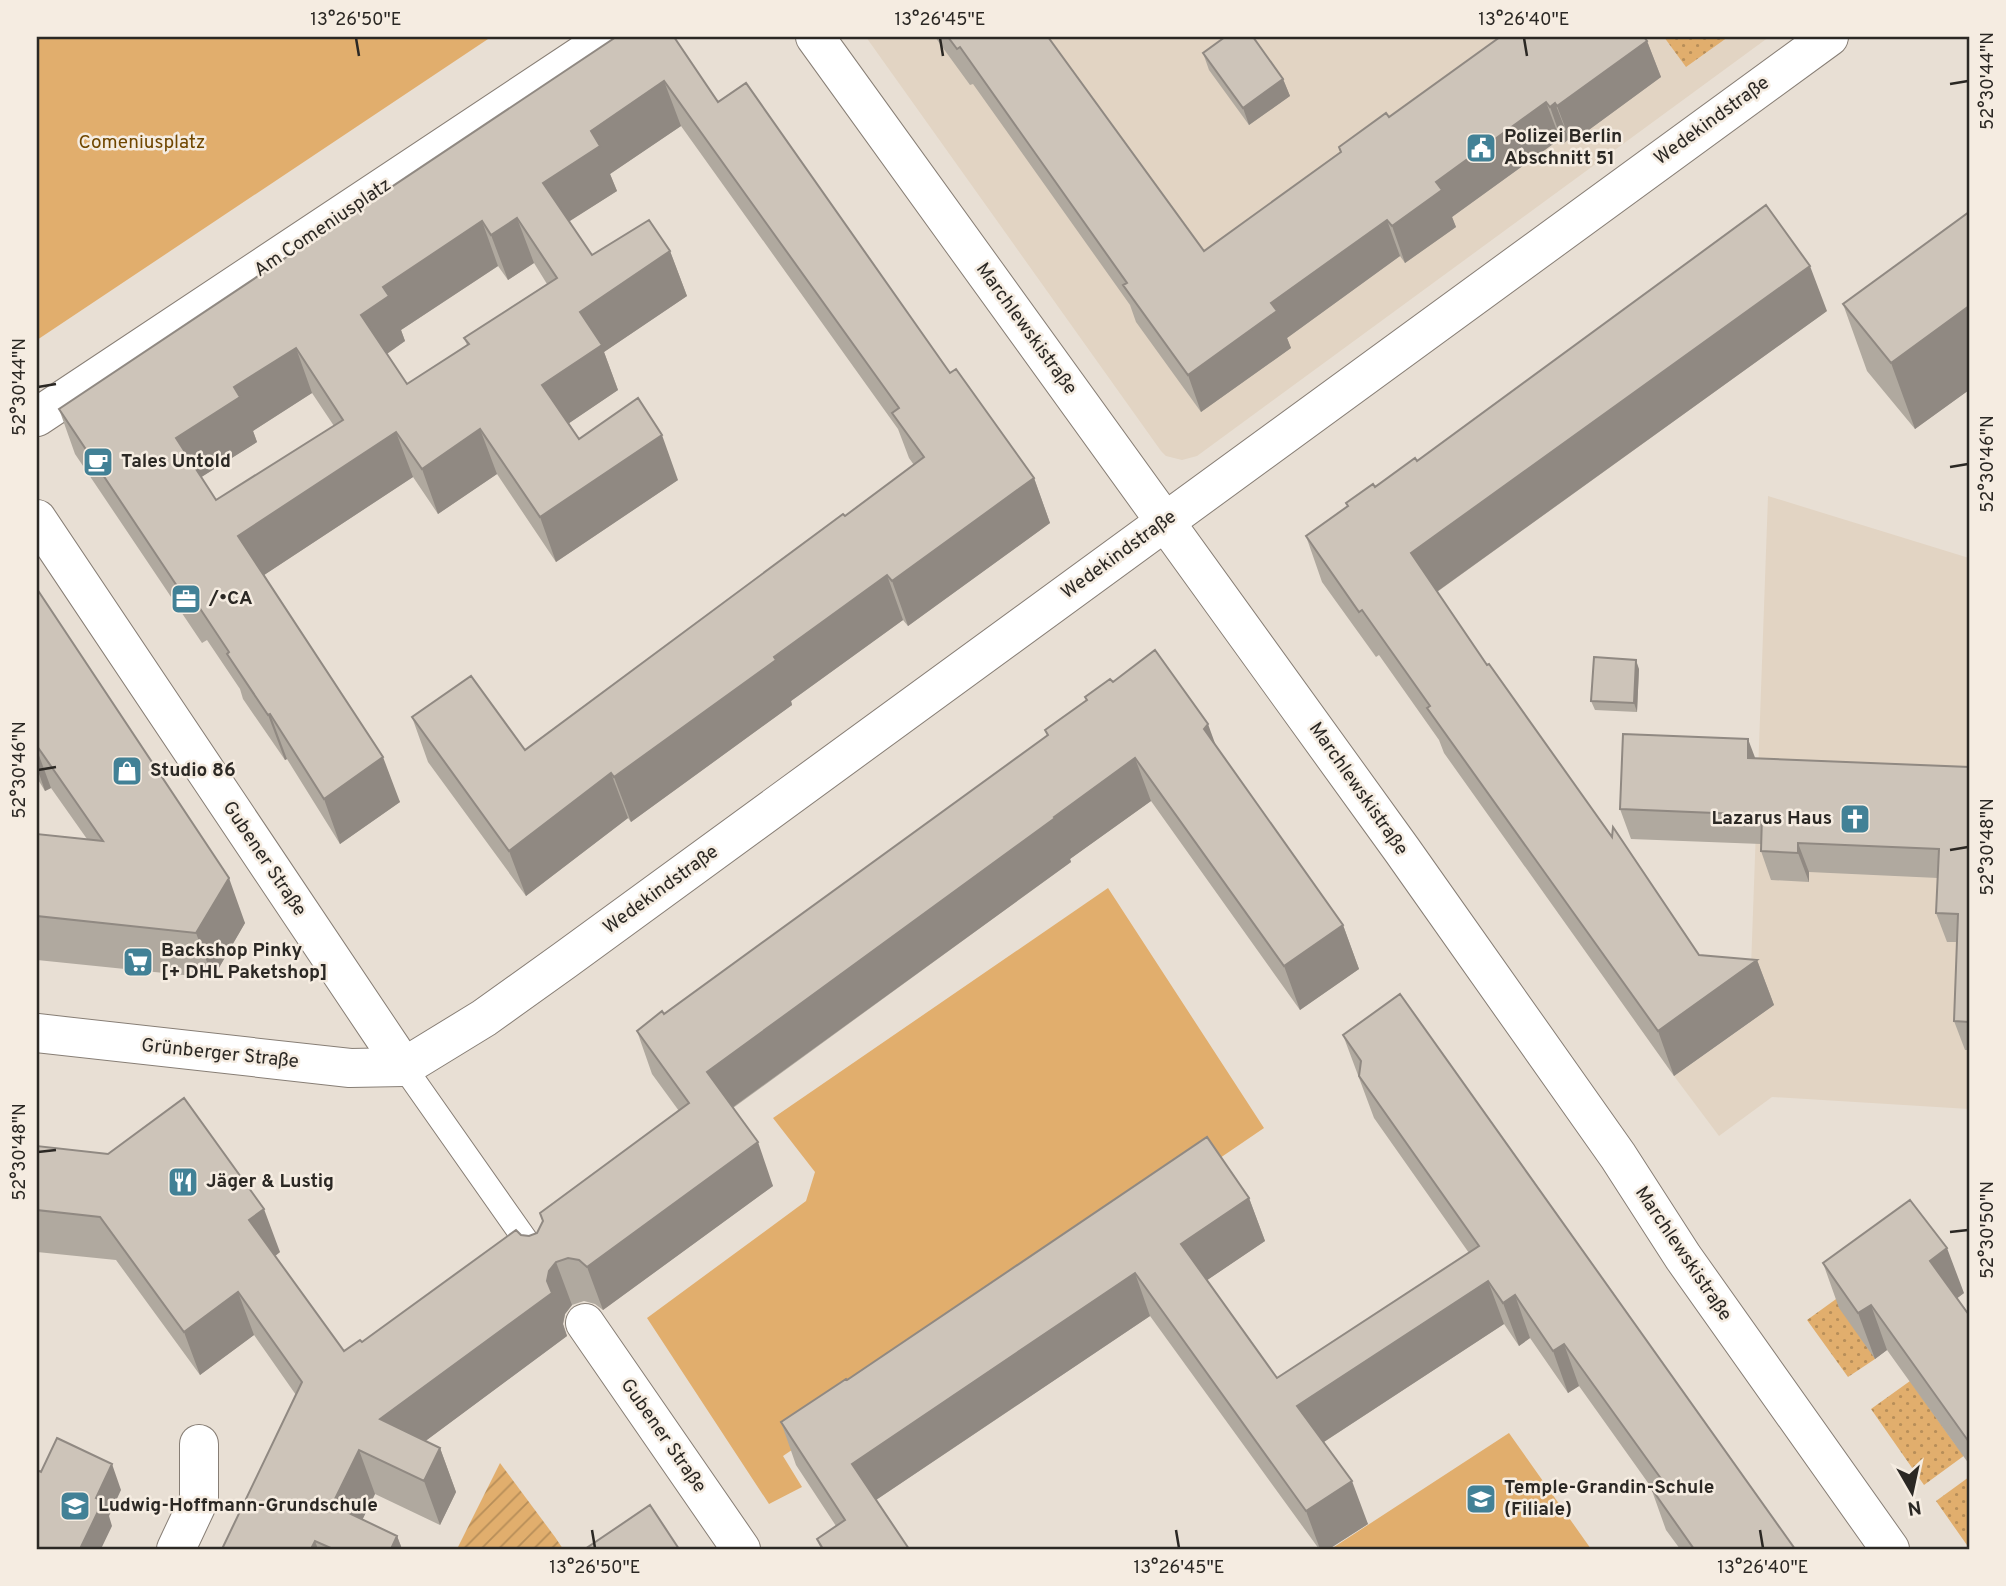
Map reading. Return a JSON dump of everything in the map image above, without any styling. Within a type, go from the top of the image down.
[{"type":"street","name":"Am Comeniusplatz","points":[[37,418],[610,37]]},
{"type":"street","name":"Marchlewskistraße","points":[[815,37],[1452,920],[1618,1156],[1690,1267],[1890,1549]]},
{"type":"street","name":"Wedekindstraße","points":[[404,1067],[484,1018],[565,960],[1829,37]]},
{"type":"street","name":"Gubener Straße","points":[[37,519],[404,1067]]},
{"type":"street","name":"Grünberger Straße","points":[[37,1032],[350,1068],[404,1067]]},
{"type":"street","name":"Gubener Straße","points":[[585,1323],[741,1549]]},
{"type":"street","points":[[176,1549],[199,1500],[199,1444]]},
{"type":"lane","name":"Gubener Straße","points":[[404,1067],[544,1265]]},
{"type":"shaded area","points":[[866,37],[1769,37],[1197,456],[1182,460],[1166,456],[1161,451]]},
{"type":"shaded area","points":[[1768,496],[1969,558],[1969,1109],[1772,1097],[1719,1136],[1674,1076],[1749,1023]]},
{"type":"green space","name":"Comeniusplatz","points":[[37,37],[491,37],[37,340]]},
{"type":"green space","points":[[1664,37],[1728,37],[1686,67]]},
{"type":"green space","points":[[1108,888],[1264,1128],[783,1456],[802,1487],[769,1504],[647,1318],[806,1201],[815,1172],[773,1118]]},
{"type":"green space","points":[[1922,1237],[1875,1359],[1848,1377],[1807,1320]]},
{"type":"green space","points":[[1910,1381],[1965,1455],[1924,1485],[1871,1409]]},
{"type":"green space","name":"Temple-Grandin-Schule (Filiale)","points":[[1509,1433],[1591,1549],[1331,1549]]},
{"type":"green space","points":[[500,1463],[555,1537],[563,1549],[457,1549]]},
{"type":"green space","points":[[1969,1477],[1969,1548],[1936,1501]]},
{"type":"building","points":[[616,37],[674,37],[718,102],[746,83],[950,373],[956,369],[1034,478],[892,581],[887,575],[774,657],[776,660],[614,777],[611,773],[509,851],[412,717],[471,676],[525,750],[924,457],[892,413],[899,408],[664,81],[591,131],[600,146],[543,183],[592,255],[649,220],[670,251],[580,312],[602,345],[542,385],[579,439],[638,398],[662,435],[540,517],[480,429],[422,469],[396,432],[238,536],[383,757],[324,799],[191,595],[185,598],[59,409]],"holes":[[[517,218],[557,278],[464,338],[469,344],[407,384],[361,315],[389,296],[383,287],[482,221],[491,235]],[[296,348],[343,420],[216,500],[176,438],[240,397],[234,387]]]},
{"type":"building","points":[[948,37],[1048,37],[1204,251],[1341,152],[1339,147],[1386,113],[1389,117],[1500,37],[1644,37],[1647,41],[1557,106],[1555,103],[1550,107],[1546,102],[1436,182],[1442,190],[1392,226],[1387,220],[1271,303],[1277,311],[1188,375],[1123,285],[1127,283],[960,47],[957,49]]},
{"type":"building","points":[[1225,37],[1253,37],[1283,79],[1243,108],[1203,53]]},
{"type":"building","points":[[1766,205],[1810,266],[1411,553],[1487,665],[1489,664],[1612,837],[1613,827],[1699,955],[1757,960],[1658,1031],[1427,708],[1430,706],[1362,610],[1359,612],[1306,536],[1373,484],[1375,487],[1415,458],[1417,461]]},
{"type":"building","points":[[1969,212],[1969,306],[1891,363],[1843,304]]},
{"type":"building","points":[[37,589],[229,878],[196,933],[37,916],[37,834],[103,841],[37,746]]},
{"type":"building","points":[[1155,650],[1208,724],[1204,729],[1343,925],[1284,966],[1135,758],[707,1072],[758,1142],[587,1267],[579,1260],[568,1258],[556,1262],[549,1271],[547,1281],[552,1293],[380,1419],[440,1448],[424,1481],[359,1450],[332,1505],[397,1536],[391,1549],[333,1549],[315,1541],[311,1549],[222,1549],[302,1382],[238,1292],[184,1332],[100,1217],[37,1210],[37,1146],[108,1154],[184,1098],[264,1209],[249,1220],[344,1351],[360,1340],[362,1342],[516,1230],[521,1235],[537,1233],[543,1221],[540,1213],[689,1103],[637,1031],[1048,735],[1045,730],[1087,700],[1085,697],[1110,679],[1113,682]]},
{"type":"building","points":[[1594,657],[1636,660],[1634,703],[1591,701]]},
{"type":"building","points":[[1623,734],[1748,739],[1748,758],[1969,767],[1969,1022],[1954,1021],[1958,914],[1936,913],[1939,849],[1798,843],[1798,853],[1761,851],[1762,815],[1620,809]]},
{"type":"building","points":[[1400,994],[1795,1549],[1694,1549],[1651,1488],[1662,1480],[1564,1344],[1553,1351],[1515,1295],[1503,1303],[1488,1281],[1297,1406],[1352,1481],[1306,1511],[1135,1273],[852,1464],[909,1549],[823,1549],[817,1539],[845,1520],[781,1422],[1207,1137],[1249,1198],[1181,1244],[1277,1378],[1479,1246],[1359,1076],[1361,1061],[1343,1035]]},
{"type":"building","points":[[1910,1200],[1947,1248],[1930,1261],[1969,1315],[1969,1442],[1871,1305],[1858,1313],[1823,1263]]},
{"type":"building","name":"Ludwig-Hoffmann-Grundschule","points":[[57,1438],[112,1464],[96,1498],[103,1501],[80,1549],[37,1549],[37,1470],[41,1472]]},
{"type":"building","points":[[650,1505],[679,1549],[585,1549]]},
{"type":"place","name":"Polizei Berlin Abschnitt 51","points":[[1481,148]]},
{"type":"place","name":"Tales Untold","points":[[98,462]]},
{"type":"place","name":"/•CA","points":[[186,599]]},
{"type":"place","name":"Studio 86","points":[[127,771]]},
{"type":"place","name":"Lazarus Haus","points":[[1855,819]]},
{"type":"place","name":"Backshop Pinky [+ DHL Paketshop]","points":[[138,962]]},
{"type":"place","name":"Jäger & Lustig","points":[[183,1182]]},
{"type":"place","name":"Temple-Grandin-Schule (Filiale)","points":[[1481,1499]]},
{"type":"place","name":"Ludwig-Hoffmann-Grundschule","points":[[75,1506]]}]
